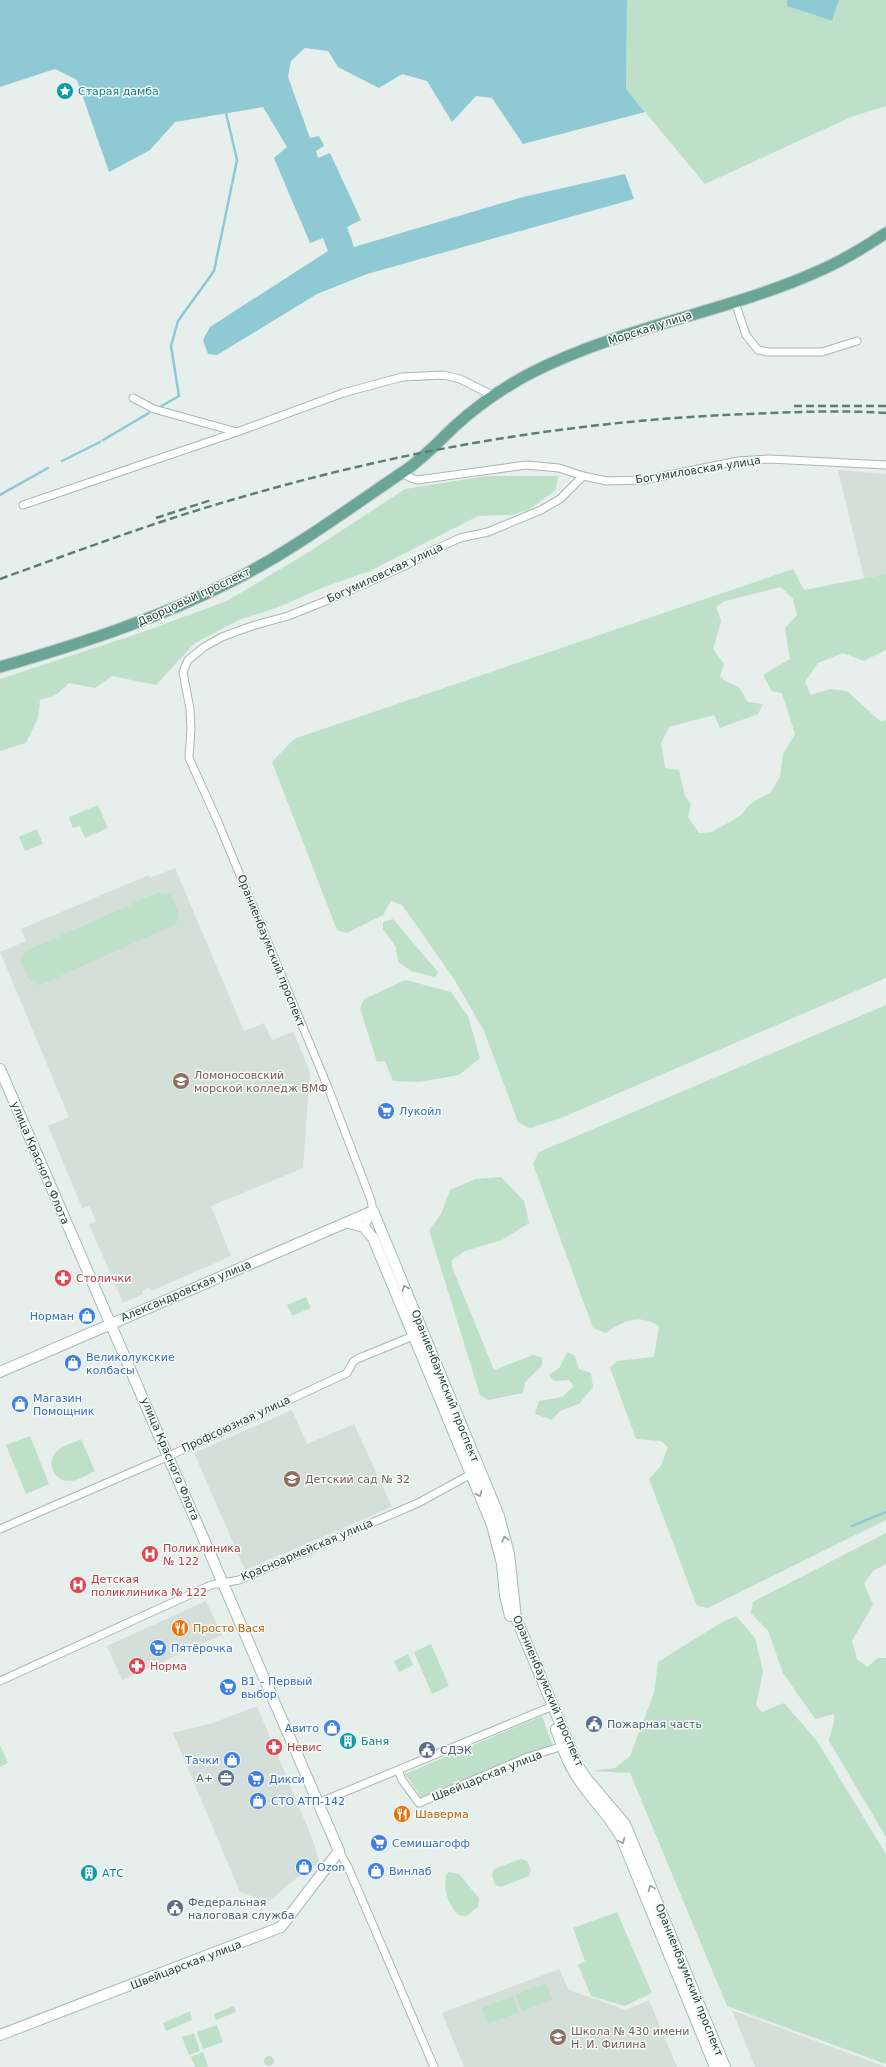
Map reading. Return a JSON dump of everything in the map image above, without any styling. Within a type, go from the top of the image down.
[{"type":"main road","name":"Морская улица","points":[[430,451],[456,425],[494,396],[529,375],[567,357],[642,330],[786,285],[822,270],[856,253],[886,233]]},
{"type":"main road","name":"Дворцовый проспект","points":[[0,667],[111,633],[234,581],[280,554],[403,473],[430,451]]},
{"type":"main road","name":"улица Красного Флота","points":[[0,1069],[109,1324],[120,1344],[169,1456],[339,1851]]},
{"type":"main road","name":"Александровская улица","points":[[0,1372],[109,1324],[349,1223],[373,1211]]},
{"type":"main road","name":"Ораниенбаумский проспект","points":[[373,1211],[418,1333],[475,1472],[499,1549],[508,1609],[548,1708],[578,1766],[586,1778],[625,1824],[725,2067]]},
{"type":"main road","points":[[349,1223],[364,1227]]},
{"type":"main road","name":"Ораниенбаумский проспект","points":[[364,1227],[373,1238],[418,1333]]},
{"type":"main road","name":"Ораниенбаумский проспект","points":[[475,1472],[499,1516],[506,1542],[516,1618],[579,1780],[602,1808],[621,1838],[714,2067]]},
{"type":"main road","name":"Швейцарская улица","points":[[0,2035],[281,1927],[339,1851]]},
{"type":"street","points":[[735,302],[746,335],[758,350],[768,352],[822,352],[856,341]]},
{"type":"street","points":[[23,505],[237,432],[343,393],[402,377],[444,375],[460,379],[494,396]]},
{"type":"street","points":[[133,398],[154,410],[237,432]]},
{"type":"street","name":"Богумиловская улица","points":[[403,473],[417,480],[526,465],[559,468],[583,476],[607,481],[644,480],[738,461],[770,458],[886,465]]},
{"type":"street","name":"Богумиловская улица","points":[[187,689],[183,672],[188,660],[204,647],[222,637],[252,626],[288,616],[405,566],[460,538],[488,532],[541,510],[560,499],[583,476]]},
{"type":"street","name":"Ораниенбаумский проспект","points":[[187,689],[191,728],[189,758],[218,822],[329,1090],[371,1200],[373,1211]]},
{"type":"street","points":[[364,1227],[373,1211]]},
{"type":"street","name":"Профсоюзная улица","points":[[0,1529],[169,1456],[347,1373],[353,1362],[357,1359],[418,1333]]},
{"type":"street","name":"Красноармейская улица","points":[[0,1681],[211,1585],[238,1580],[418,1503],[475,1472]]},
{"type":"street","points":[[318,1803],[548,1708]]},
{"type":"street","name":"Швейцарская улица","points":[[398,1770],[402,1780],[419,1803],[528,1757],[566,1745]]},
{"type":"street","points":[[339,1851],[348,1867],[434,2067]]},
{"type":"shaded area","points":[[838,470],[886,474],[886,574],[864,578]]},
{"type":"shaded area","name":"Ломоносовский морской колледж ВМФ","points":[[175,868],[244,1031],[264,1023],[272,1040],[293,1032],[298,1043],[310,1072],[303,1168],[211,1206],[231,1256],[151,1291],[149,1288],[142,1291],[143,1294],[123,1303],[89,1224],[96,1221],[89,1206],[82,1208],[48,1126],[69,1117],[0,952],[26,941],[21,929],[149,875],[150,878]]},
{"type":"shaded area","name":"Детский сад № 32","points":[[292,1410],[307,1444],[354,1424],[392,1507],[245,1570],[194,1453]]},
{"type":"shaded area","points":[[206,1601],[222,1635],[122,1680],[107,1646]]},
{"type":"shaded area","points":[[257,1706],[312,1838],[320,1864],[305,1871],[268,1902],[240,1892],[173,1733],[213,1723]]},
{"type":"shaded area","name":"Школа № 430 имени Н. И. Филина","points":[[559,1969],[569,1990],[626,2010],[649,2000],[677,2067],[464,2067],[442,2013]]},
{"type":"shaded area","points":[[732,2010],[886,2067],[755,2067]]},
{"type":"green space","points":[[627,0],[787,0],[788,6],[832,21],[839,0],[886,0],[886,106],[851,117],[705,184],[626,89]]},
{"type":"green space","points":[[486,476],[558,476],[556,490],[528,510],[511,515],[478,516],[370,571],[324,587],[279,607],[239,620],[195,643],[156,685],[112,676],[95,688],[69,683],[56,695],[40,700],[38,718],[26,743],[0,751],[0,679],[137,634],[227,601],[309,552],[405,489]]},
{"type":"green space","points":[[793,569],[804,590],[886,574],[886,650],[864,661],[843,653],[818,663],[805,682],[811,695],[830,689],[847,691],[880,721],[886,720],[886,978],[561,1118],[530,1128],[518,1122],[484,1031],[454,979],[402,905],[391,901],[383,915],[347,933],[337,930],[272,762],[294,739]],"holes":[[[781,587],[793,599],[797,615],[785,628],[790,659],[763,675],[772,691],[782,693],[795,734],[783,754],[780,777],[771,792],[750,804],[740,816],[712,832],[699,833],[688,817],[691,804],[685,796],[679,770],[665,768],[661,743],[669,727],[714,715],[720,728],[758,714],[763,704],[748,702],[739,687],[725,681],[720,676],[724,664],[713,649],[721,621],[716,607],[725,601]]]},
{"type":"green space","points":[[98,805],[108,828],[85,838],[80,826],[73,828],[69,817]]},
{"type":"green space","points":[[37,829],[43,844],[25,851],[19,837]]},
{"type":"green space","points":[[159,892],[170,894],[178,910],[177,921],[174,925],[40,985],[32,982],[27,976],[20,961],[26,951]]},
{"type":"green space","points":[[393,919],[438,972],[435,977],[411,971],[398,962],[396,947],[383,929],[383,922]]},
{"type":"green space","points":[[406,980],[451,992],[468,1016],[480,1058],[459,1075],[418,1082],[393,1081],[385,1061],[377,1062],[360,1008],[364,999]]},
{"type":"green space","points":[[886,1005],[886,1520],[708,1608],[697,1606],[649,1479],[661,1466],[668,1447],[661,1441],[636,1439],[610,1368],[617,1361],[654,1357],[659,1326],[645,1320],[632,1320],[619,1325],[606,1333],[593,1328],[533,1164],[539,1152]]},
{"type":"green space","points":[[501,1177],[524,1201],[529,1223],[502,1240],[465,1251],[452,1260],[452,1267],[494,1370],[533,1355],[542,1358],[542,1366],[525,1382],[523,1393],[488,1400],[480,1395],[429,1230],[441,1214],[450,1190],[475,1179]]},
{"type":"green space","points":[[306,1297],[311,1308],[292,1316],[287,1305]]},
{"type":"green space","points":[[567,1352],[575,1356],[579,1369],[591,1373],[593,1387],[579,1404],[560,1411],[552,1420],[535,1414],[539,1401],[562,1397],[574,1386],[569,1380],[554,1381],[549,1375],[560,1367]]},
{"type":"green space","points":[[30,1436],[49,1484],[26,1494],[6,1445]]},
{"type":"green space","points":[[81,1439],[95,1471],[82,1478],[72,1481],[59,1478],[53,1471],[53,1456],[61,1448]]},
{"type":"green space","points":[[886,1533],[886,1564],[873,1571],[864,1583],[873,1605],[852,1641],[857,1659],[867,1667],[878,1658],[886,1658],[886,1837],[829,1741],[834,1721],[834,1714],[815,1719],[783,1673],[768,1631],[751,1613],[753,1602]]},
{"type":"green space","points":[[736,1616],[755,1638],[763,1671],[756,1705],[762,1712],[784,1703],[817,1741],[886,1854],[886,2064],[727,2006],[630,1773],[592,1771],[615,1768],[630,1756],[654,1693],[658,1662],[722,1622]]},
{"type":"green space","points":[[431,1644],[449,1686],[432,1694],[414,1652]]},
{"type":"green space","points":[[408,1654],[413,1665],[399,1672],[394,1661]]},
{"type":"green space","points":[[542,1716],[553,1747],[526,1755],[421,1797],[405,1774]]},
{"type":"green space","points":[[0,1745],[8,1763],[0,1767]]},
{"type":"green space","points":[[521,1859],[527,1861],[531,1870],[529,1876],[501,1887],[495,1885],[492,1875],[494,1869]]},
{"type":"green space","points":[[449,1872],[459,1874],[479,1898],[478,1907],[466,1916],[459,1915],[449,1902],[445,1880],[446,1875]]},
{"type":"green space","points":[[617,1912],[652,1993],[625,2006],[591,1996],[578,1965],[585,1961],[573,1928]]},
{"type":"green space","points":[[546,1983],[553,2000],[522,2011],[515,1995]]},
{"type":"green space","points":[[513,1996],[519,2012],[488,2024],[482,2008]]},
{"type":"green space","points":[[234,2006],[236,2012],[216,2020],[214,2014]]},
{"type":"green space","points":[[190,2011],[192,2020],[166,2031],[163,2023]]},
{"type":"green space","points":[[217,2025],[223,2042],[203,2049],[197,2032]]},
{"type":"green space","points":[[194,2033],[200,2051],[189,2055],[182,2037]]},
{"type":"green space","points":[[203,2052],[208,2067],[195,2067],[191,2057]]},
{"type":"green space","points":[[267,2056],[271,2056],[273,2057],[273,2065],[267,2066],[264,2063],[264,2059]]},
{"type":"water","points":[[0,0],[627,0],[626,89],[645,112],[523,144],[492,98],[476,96],[452,122],[427,81],[402,74],[379,88],[338,67],[328,51],[305,48],[291,61],[288,77],[310,138],[319,136],[324,146],[316,151],[318,158],[330,153],[361,220],[347,227],[354,247],[523,197],[625,174],[634,199],[367,274],[317,294],[217,355],[208,354],[203,340],[210,327],[328,251],[323,238],[310,243],[274,158],[287,147],[263,107],[175,122],[150,150],[109,172],[77,80],[55,69],[0,87]]},
{"type":"water","points":[[787,0],[839,0],[832,21],[787,6]]},
{"type":"waterway","points":[[158,408],[179,396],[171,346],[178,321],[214,271],[237,160],[226,113]]},
{"type":"waterway","points":[[103,440],[149,413]]},
{"type":"waterway","points":[[62,461],[100,442]]},
{"type":"waterway","points":[[0,495],[48,468]]},
{"type":"waterway","points":[[852,1526],[886,1512]]},
{"type":"railway","points":[[794,406],[886,406]]},
{"type":"railway","points":[[0,579],[120,536],[211,506],[304,480],[430,451],[557,430],[685,417],[766,413],[886,413]]},
{"type":"railway","points":[[156,518],[211,500]]},
{"type":"place","name":"Старая дамба","points":[[65,91]]},
{"type":"place","name":"Ломоносовский морской колледж ВМФ","points":[[181,1081]]},
{"type":"place","name":"Лукойл","points":[[386,1111]]},
{"type":"place","name":"Столички","points":[[63,1278]]},
{"type":"place","name":"Норман","points":[[87,1316]]},
{"type":"place","name":"Великолукские колбасы","points":[[73,1363]]},
{"type":"place","name":"Магазин Помощник","points":[[20,1404]]},
{"type":"place","name":"Детский сад № 32","points":[[292,1479]]},
{"type":"place","name":"Поликлиника № 122","points":[[150,1554]]},
{"type":"place","name":"Детская поликлиника № 122","points":[[78,1585]]},
{"type":"place","name":"Просто Вася","points":[[180,1628]]},
{"type":"place","name":"Пятёрочка","points":[[158,1648]]},
{"type":"place","name":"Норма","points":[[137,1666]]},
{"type":"place","name":"В1 – Первый выбор","points":[[228,1687]]},
{"type":"place","name":"Пожарная часть","points":[[594,1724]]},
{"type":"place","name":"Авито","points":[[332,1728]]},
{"type":"place","name":"Баня","points":[[348,1741]]},
{"type":"place","name":"Невис","points":[[274,1747]]},
{"type":"place","name":"СДЭК","points":[[427,1750]]},
{"type":"place","name":"Тачки","points":[[232,1760]]},
{"type":"place","name":"А+","points":[[226,1778]]},
{"type":"place","name":"Дикси","points":[[256,1779]]},
{"type":"place","name":"СТО АТП-142","points":[[258,1801]]},
{"type":"place","name":"Шаверма","points":[[402,1814]]},
{"type":"place","name":"Семишагофф","points":[[379,1843]]},
{"type":"place","name":"Ozon","points":[[304,1867]]},
{"type":"place","name":"Винлаб","points":[[376,1871]]},
{"type":"place","name":"АТС","points":[[89,1873]]},
{"type":"place","name":"Федеральная налоговая служба","points":[[175,1908]]},
{"type":"place","name":"Школа № 430 имени Н. И. Филина","points":[[558,2037]]}]
